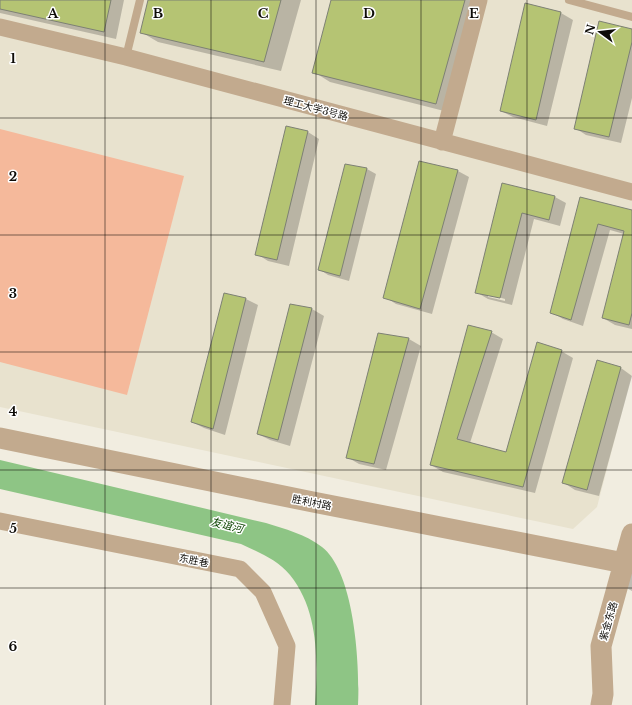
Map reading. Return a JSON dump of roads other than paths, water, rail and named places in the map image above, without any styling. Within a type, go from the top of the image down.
[{"type":"street","points":[[442,142],[479,0]]},
{"type":"street","name":"理工大学3号路","points":[[0,27],[126,57],[632,192]]},
{"type":"street","name":"胜利村路","points":[[0,438],[313,502],[624,563]]},
{"type":"street","name":"东胜巷","points":[[0,521],[240,569],[263,592],[287,646],[282,705]]},
{"type":"street","name":"紫金东路","points":[[601,705],[603,694],[601,646],[632,534]]},
{"type":"lane","points":[[126,57],[140,0]]},
{"type":"lane","points":[[569,0],[632,17]]},
{"type":"water","name":"友谊河","points":[[0,460],[266,523],[295,532],[315,542],[322,547],[333,560],[342,577],[348,598],[356,645],[358,668],[358,705],[315,705],[316,654],[307,604],[300,589],[290,575],[280,565],[261,553],[241,544],[0,489]]}]
